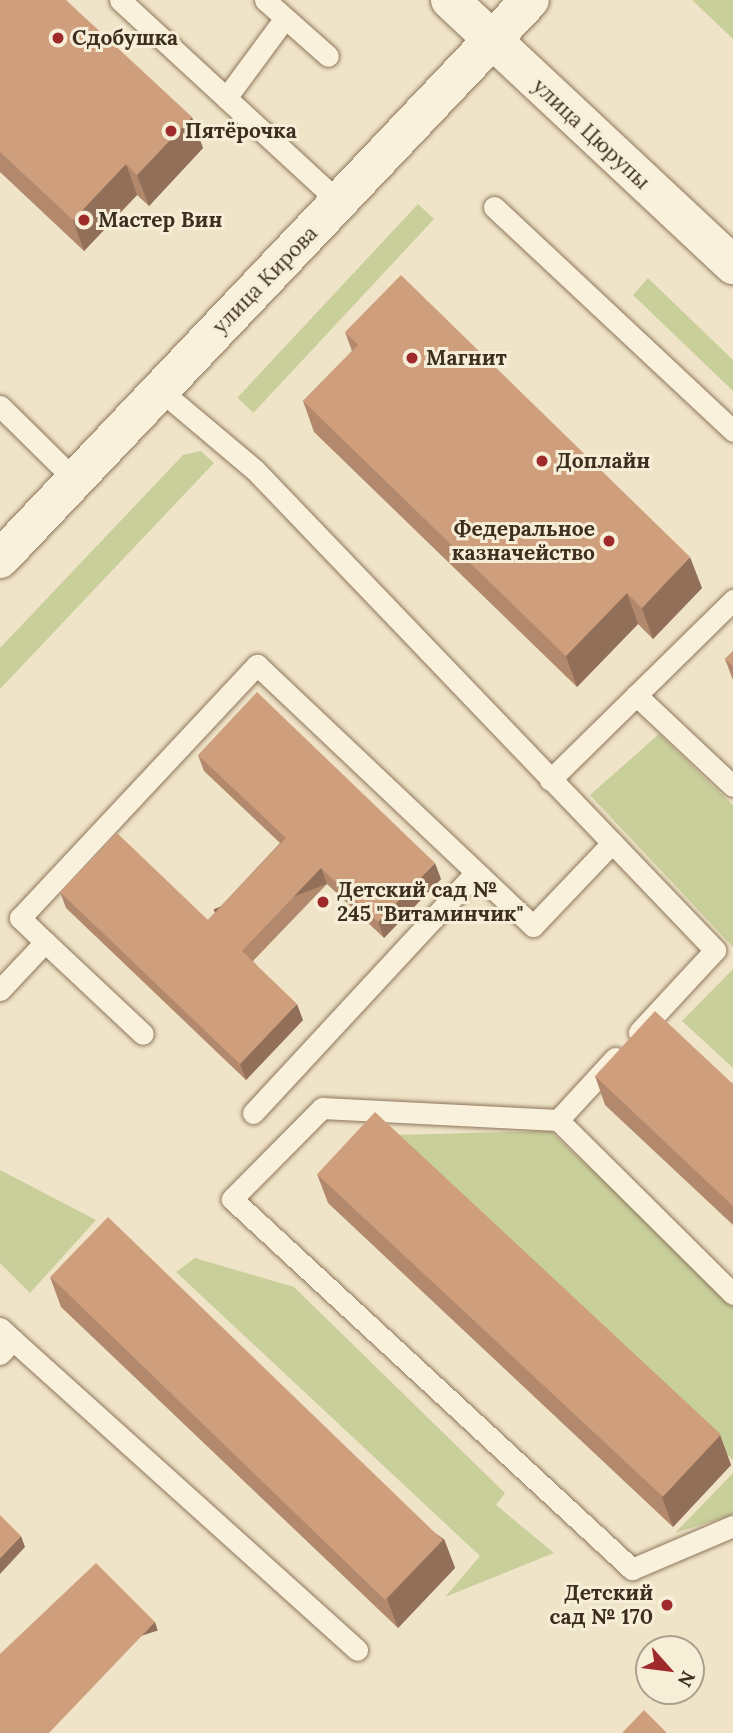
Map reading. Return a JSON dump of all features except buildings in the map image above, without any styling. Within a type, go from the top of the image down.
[{"type":"street","name":"улица Цюрупы","points":[[450,0],[733,265]]},
{"type":"street","name":"улица Кирова","points":[[0,559],[530,0]]},
{"type":"lane","points":[[120,0],[339,202]]},
{"type":"lane","points":[[265,0],[328,56]]},
{"type":"lane","points":[[226,98],[285,18]]},
{"type":"lane","points":[[494,207],[733,431]]},
{"type":"lane","points":[[160,390],[256,470],[715,950],[558,1120]]},
{"type":"lane","points":[[0,406],[75,480]]},
{"type":"lane","points":[[550,780],[733,600]]},
{"type":"lane","points":[[144,1034],[20,918],[257,666],[533,926],[612,843]]},
{"type":"lane","points":[[636,695],[733,786]]},
{"type":"lane","points":[[253,1112],[476,872]]},
{"type":"lane","points":[[0,989],[45,942]]},
{"type":"lane","points":[[733,1294],[558,1120],[322,1108],[233,1199],[632,1569],[733,1526]]},
{"type":"lane","points":[[4,1341],[357,1650]]},
{"type":"green space","points":[[692,0],[733,0],[733,39]]},
{"type":"green space","points":[[418,204],[434,219],[253,413],[237,398]]},
{"type":"green space","points":[[648,278],[733,360],[733,391],[633,295]]},
{"type":"green space","points":[[201,451],[214,463],[0,689],[0,648],[183,455]]},
{"type":"green space","points":[[659,734],[733,805],[733,947],[590,795]]},
{"type":"green space","points":[[733,969],[733,1068],[682,1021]]},
{"type":"green space","points":[[550,1131],[733,1301],[733,1460],[391,1135]]},
{"type":"green space","points":[[0,1170],[96,1220],[30,1293],[0,1263]]},
{"type":"green space","points":[[195,1258],[294,1287],[505,1493],[496,1505],[554,1553],[445,1597],[480,1556],[176,1272]]},
{"type":"green space","points":[[733,1473],[733,1515],[675,1533]]},
{"type":"place","name":"Сдобушка","points":[[58,38]]},
{"type":"place","name":"Пятёрочка","points":[[171,131]]},
{"type":"place","name":"Мастер Вин","points":[[84,220]]},
{"type":"place","name":"Магнит","points":[[412,358]]},
{"type":"place","name":"Доплайн","points":[[542,461]]},
{"type":"place","name":"Федеральное казначейство","points":[[609,541]]},
{"type":"place","name":"Детский сад № 245 \"Витаминчик\"","points":[[323,902]]},
{"type":"place","name":"Детский сад № 170","points":[[667,1605]]}]
